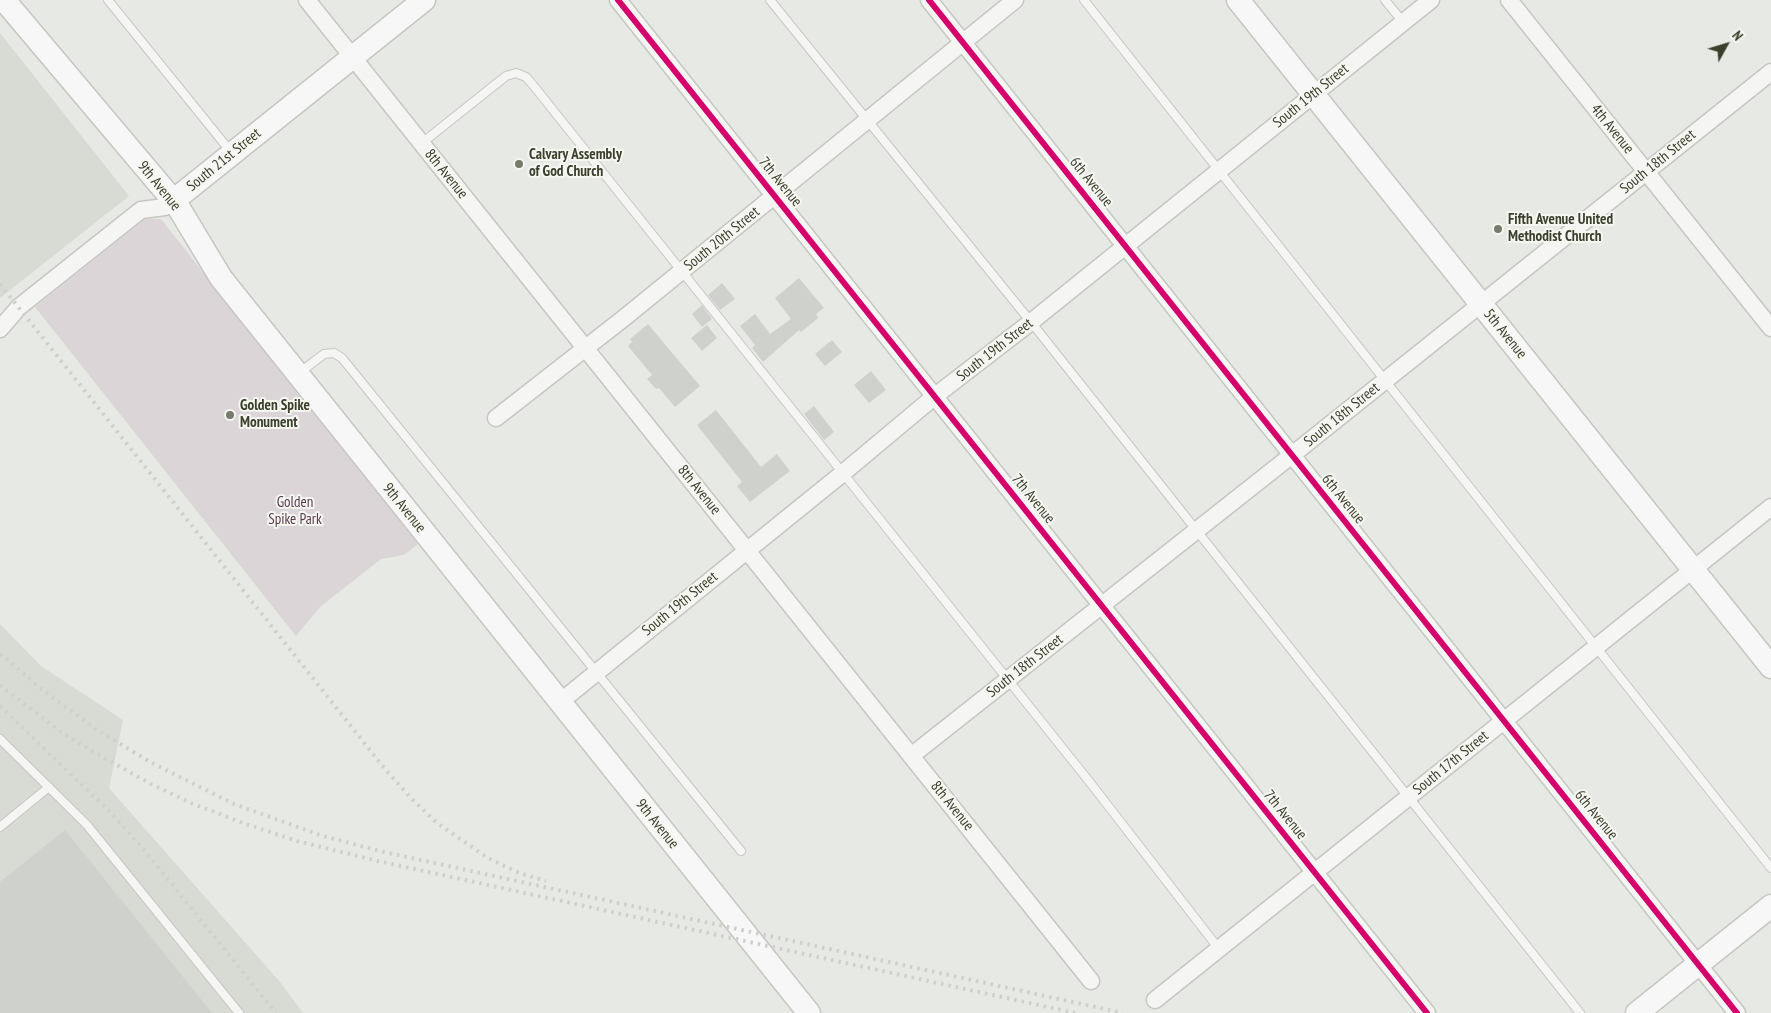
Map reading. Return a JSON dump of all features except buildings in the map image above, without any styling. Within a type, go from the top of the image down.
[{"type":"main road","name":"South 21st Street","points":[[173,201],[424,0]]},
{"type":"main road","name":"5th Avenue","points":[[1238,0],[1771,667]]},
{"type":"main road","name":"9th Avenue","points":[[3,4],[173,201],[221,278],[809,1013]]},
{"type":"main road","points":[[1637,1013],[1771,906]]},
{"type":"street","name":"8th Avenue","points":[[307,0],[1090,981]]},
{"type":"street","name":"7th Avenue","points":[[618,0],[1427,1013]]},
{"type":"street","name":"6th Avenue","points":[[929,0],[1738,1013]]},
{"type":"street","name":"South 20th Street","points":[[496,418],[681,272],[1015,0]]},
{"type":"street","name":"South 19th Street","points":[[560,702],[935,396],[1031,322],[1431,0]]},
{"type":"street","name":"4th Avenue","points":[[1509,0],[1771,328]]},
{"type":"street","name":"South 18th Street","points":[[911,756],[1292,455],[1771,72]]},
{"type":"street","name":"South 21st Street","points":[[0,329],[19,308],[141,210],[165,208],[173,201]]},
{"type":"street","name":"South 17th Street","points":[[1155,1000],[1771,507]]},
{"type":"lane","points":[[108,0],[232,154]]},
{"type":"lane","points":[[770,0],[1031,322],[1580,1013]]},
{"type":"lane","points":[[1084,0],[1771,868]]},
{"type":"lane","points":[[1385,0],[1403,22]]},
{"type":"lane","points":[[422,143],[506,76],[516,73],[526,77],[1092,785],[1219,949]]},
{"type":"lane","points":[[298,374],[324,354],[334,353],[342,358],[741,852]]},
{"type":"lane","points":[[0,739],[87,825],[240,1013]]},
{"type":"lane","points":[[0,827],[49,787]]},
{"type":"shaded area","points":[[0,33],[129,196],[0,298]]},
{"type":"shaded area","points":[[0,624],[41,666],[123,720],[109,788],[280,982],[303,1013],[0,1013]]},
{"type":"green space","name":"Golden Spike Park","points":[[145,219],[161,219],[418,544],[404,555],[381,559],[320,607],[296,636],[35,307]]},
{"type":"railway","points":[[0,284],[385,769],[411,798],[437,823],[488,858],[519,873],[546,881]]},
{"type":"railway","points":[[0,654],[44,691],[96,729],[150,762],[234,804],[323,836],[384,852],[1123,1013]]},
{"type":"railway","points":[[0,685],[61,732],[151,784],[191,803],[297,841],[378,861],[1075,1013]]},
{"type":"railway","points":[[0,706],[109,811],[141,846],[276,1013]]},
{"type":"cycle path","points":[[618,0],[1427,1013]]},
{"type":"cycle path","points":[[929,0],[1737,1013]]},
{"type":"place","name":"Calvary Assembly of God Church","points":[[519,164]]},
{"type":"place","name":"Fifth Avenue United Methodist Church","points":[[1498,229]]},
{"type":"place","name":"Golden Spike Monument","points":[[230,415]]}]
